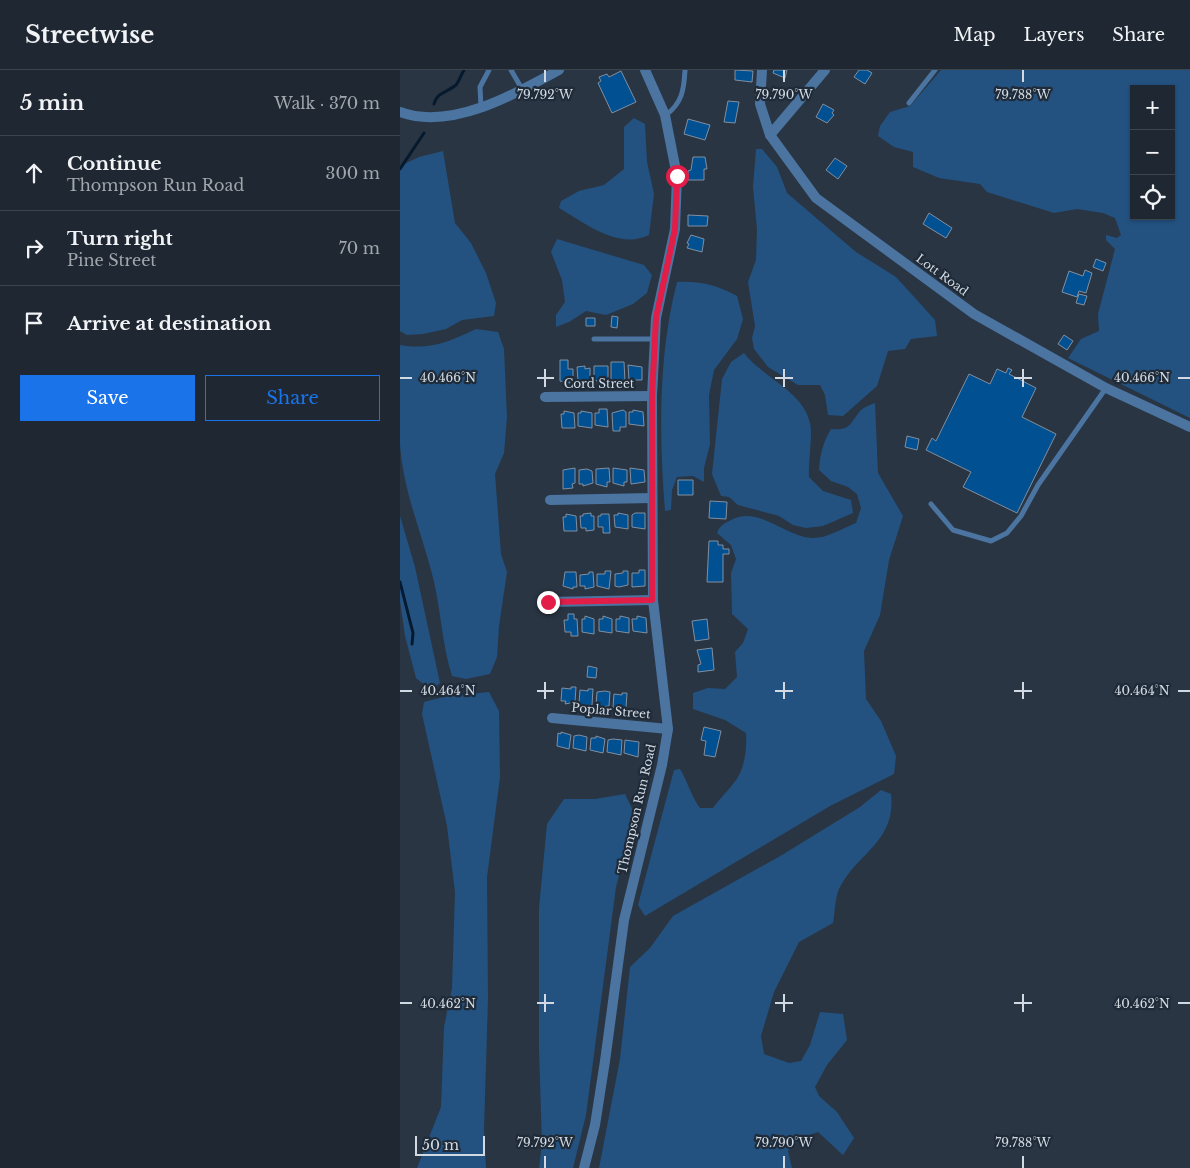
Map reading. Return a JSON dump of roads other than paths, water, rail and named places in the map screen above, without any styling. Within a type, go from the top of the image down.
[{"type":"street","points":[[400,112],[410,116],[439,117],[460,114],[522,89],[548,73],[559,70]]},
{"type":"street","name":"Thompson Run Road","points":[[584,1168],[595,1125],[604,1070],[624,920],[662,765],[668,729],[652,600],[652,396],[656,318],[675,229],[678,203],[677,176],[665,115],[645,70]]},
{"type":"street","name":"Lott Road","points":[[762,70],[760,104],[770,135],[816,198],[974,314],[1106,388],[1190,427]]},
{"type":"street","points":[[770,135],[825,70]]},
{"type":"street","name":"Cord Street","points":[[545,397],[652,396]]},
{"type":"street","points":[[550,500],[652,498]]},
{"type":"street","points":[[548,602],[652,600]]},
{"type":"street","name":"Poplar Street","points":[[552,718],[668,729]]},
{"type":"lane","points":[[481,107],[480,86],[489,70]]},
{"type":"lane","points":[[511,70],[522,89]]},
{"type":"lane","points":[[665,115],[675,108],[683,95],[685,70]]},
{"type":"lane","points":[[909,103],[935,70]]},
{"type":"lane","points":[[594,339],[655,339]]},
{"type":"lane","points":[[931,504],[952,530],[991,541],[1007,533],[1021,516],[1038,485],[1106,388]]},
{"type":"waterway","points":[[434,104],[440,95],[456,85],[464,70]]},
{"type":"waterway","points":[[400,169],[424,133]]},
{"type":"waterway","points":[[400,582],[413,633],[412,644]]}]
